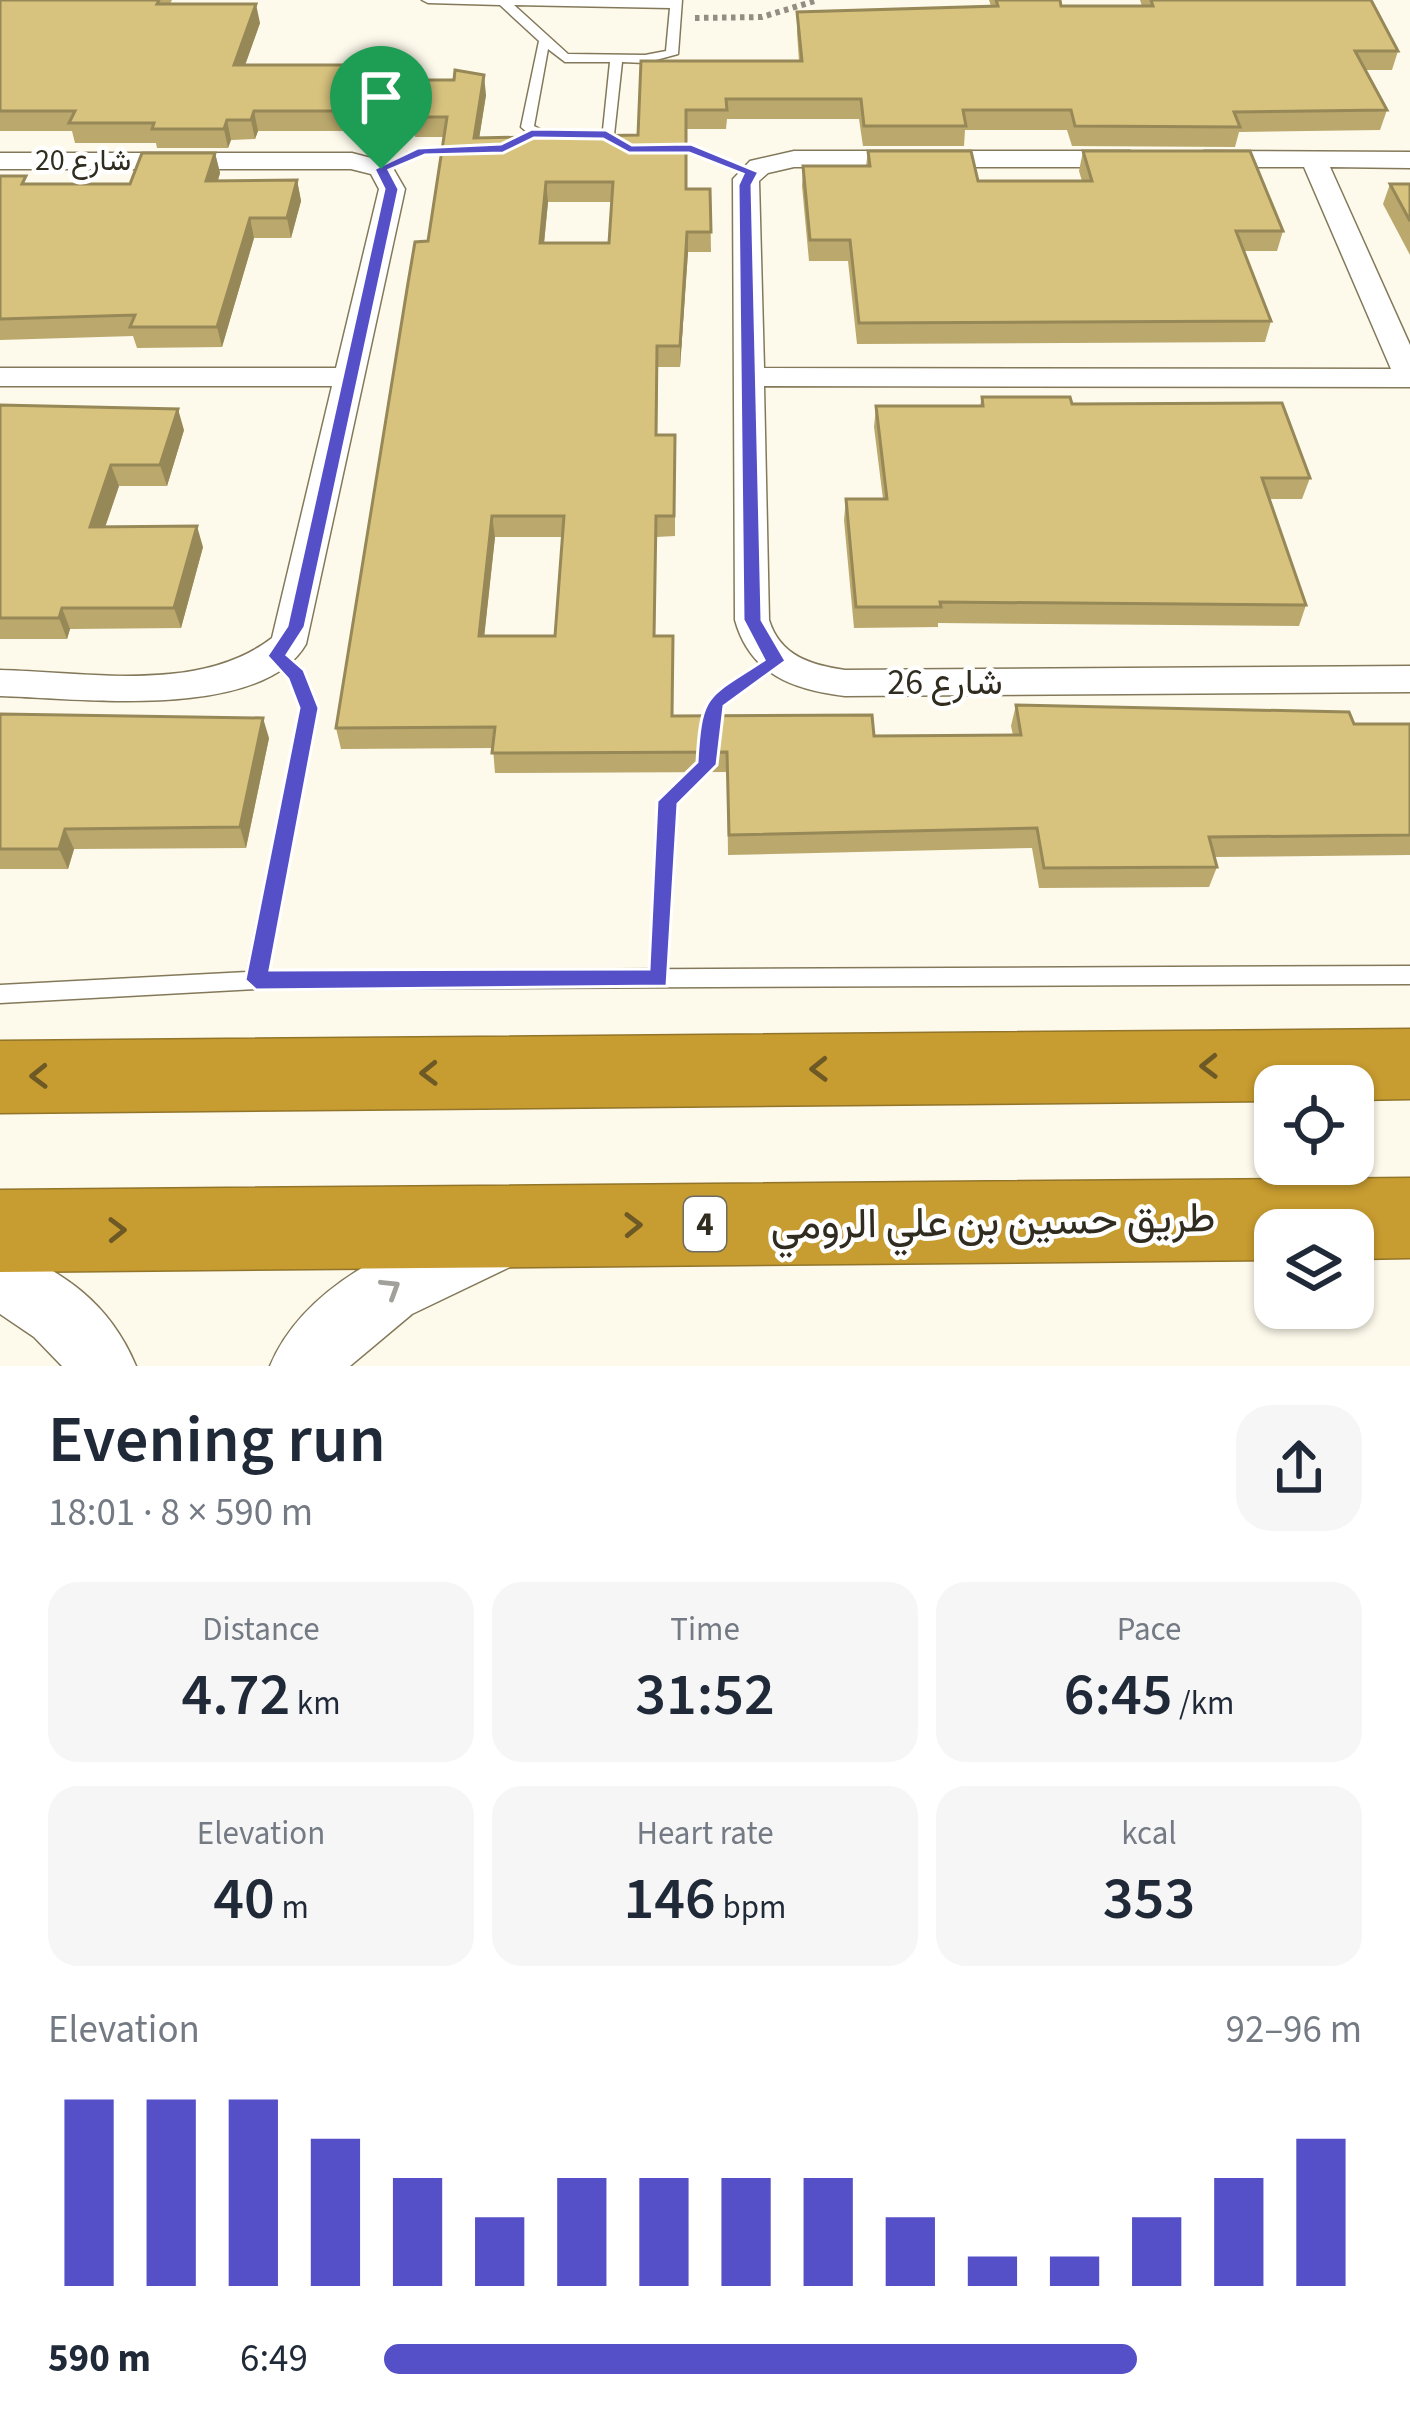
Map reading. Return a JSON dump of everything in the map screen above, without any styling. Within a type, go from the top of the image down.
[{"type":"highway","points":[[0,1077],[1410,1064]]},
{"type":"highway","name":"طريق حسين بن علي الرومي","points":[[0,1232],[1410,1218]]},
{"type":"street","points":[[776,661],[758,640],[752,620],[745,185],[752,172],[781,160],[812,158],[1410,160]]},
{"type":"street","points":[[748,377],[1410,378],[1313,159]]},
{"type":"street","name":"شارع 20","points":[[0,160],[324,160],[381,169]]},
{"type":"street","points":[[0,683],[225,681],[276,656],[296,627],[352,377],[392,189],[381,169]]},
{"type":"street","points":[[0,377],[352,377]]},
{"type":"street","name":"شارع 26","points":[[776,661],[803,676],[845,683],[1410,679]]},
{"type":"street","points":[[304,1366],[349,1317],[385,1290],[460,1253],[541,1226]]},
{"type":"street","points":[[0,1278],[30,1292],[71,1325],[100,1366]]},
{"type":"lane","points":[[428,0],[502,1],[676,8],[672,54],[616,60],[565,58],[543,44],[502,1]]},
{"type":"lane","points":[[543,44],[527,128],[532,134],[606,134],[613,123],[616,60]]},
{"type":"lane","points":[[256,980],[309,708],[297,675],[276,656]]},
{"type":"lane","points":[[0,994],[256,980],[1410,975]]},
{"type":"path","points":[[676,8],[762,17],[818,0]]},
{"type":"path","points":[[381,169],[423,151],[503,148],[532,134]]},
{"type":"path","points":[[606,134],[623,148],[691,148],[752,172]]},
{"type":"path","points":[[709,729],[717,700],[776,661]]},
{"type":"path","points":[[659,979],[668,801],[707,765],[708,747]]},
{"type":"building","points":[[0,0],[256,4],[234,65],[379,65],[375,80],[454,80],[455,70],[484,75],[474,138],[638,135],[641,61],[802,61],[797,12],[998,6],[996,0],[1153,6],[1151,0],[1371,0],[1398,51],[1355,51],[1387,110],[1234,112],[1240,127],[1075,126],[1071,110],[963,110],[966,126],[864,126],[861,99],[726,99],[727,110],[686,110],[686,189],[710,189],[711,232],[687,232],[680,346],[657,346],[656,435],[675,435],[674,516],[656,516],[654,636],[673,636],[672,716],[872,715],[874,736],[1021,735],[1016,705],[1349,712],[1354,724],[1410,724],[1410,835],[1209,837],[1217,867],[1044,868],[1037,828],[729,835],[727,752],[492,753],[495,727],[336,728],[415,242],[428,241],[447,117],[412,117],[414,111],[254,111],[251,120],[227,120],[224,129],[152,129],[154,123],[69,123],[75,111],[0,111]],"holes":[[[546,182],[613,182],[609,243],[540,243]],[[492,516],[564,516],[555,636],[479,636]]]},
{"type":"building","points":[[868,151],[971,151],[978,181],[1092,181],[1083,151],[1250,151],[1283,231],[1236,231],[1271,321],[859,323],[850,240],[810,240],[803,166],[870,166]]},
{"type":"building","points":[[142,153],[215,153],[206,181],[297,180],[287,218],[250,218],[217,327],[130,327],[135,315],[0,319],[0,176],[26,176],[22,184],[130,184]]},
{"type":"building","points":[[1390,184],[1410,184],[1410,221]]},
{"type":"building","points":[[982,397],[1070,397],[1072,404],[1282,403],[1310,478],[1262,478],[1306,605],[940,602],[941,607],[856,607],[846,499],[887,499],[876,406],[983,406]]},
{"type":"building","points":[[0,405],[178,409],[160,465],[111,465],[90,527],[197,526],[174,608],[62,608],[59,618],[0,618]]},
{"type":"building","points":[[0,714],[263,718],[240,827],[65,829],[59,849],[0,849]]},
{"type":"route","points":[[532,134],[591,138],[606,134],[623,148],[691,148],[752,172],[745,185],[752,620],[758,640],[776,661],[717,700],[710,711],[707,765],[694,782],[679,787],[668,801],[659,979],[256,980],[309,708],[297,675],[276,656],[296,627],[352,377],[392,189],[381,169],[423,151],[503,148],[532,134]]}]
